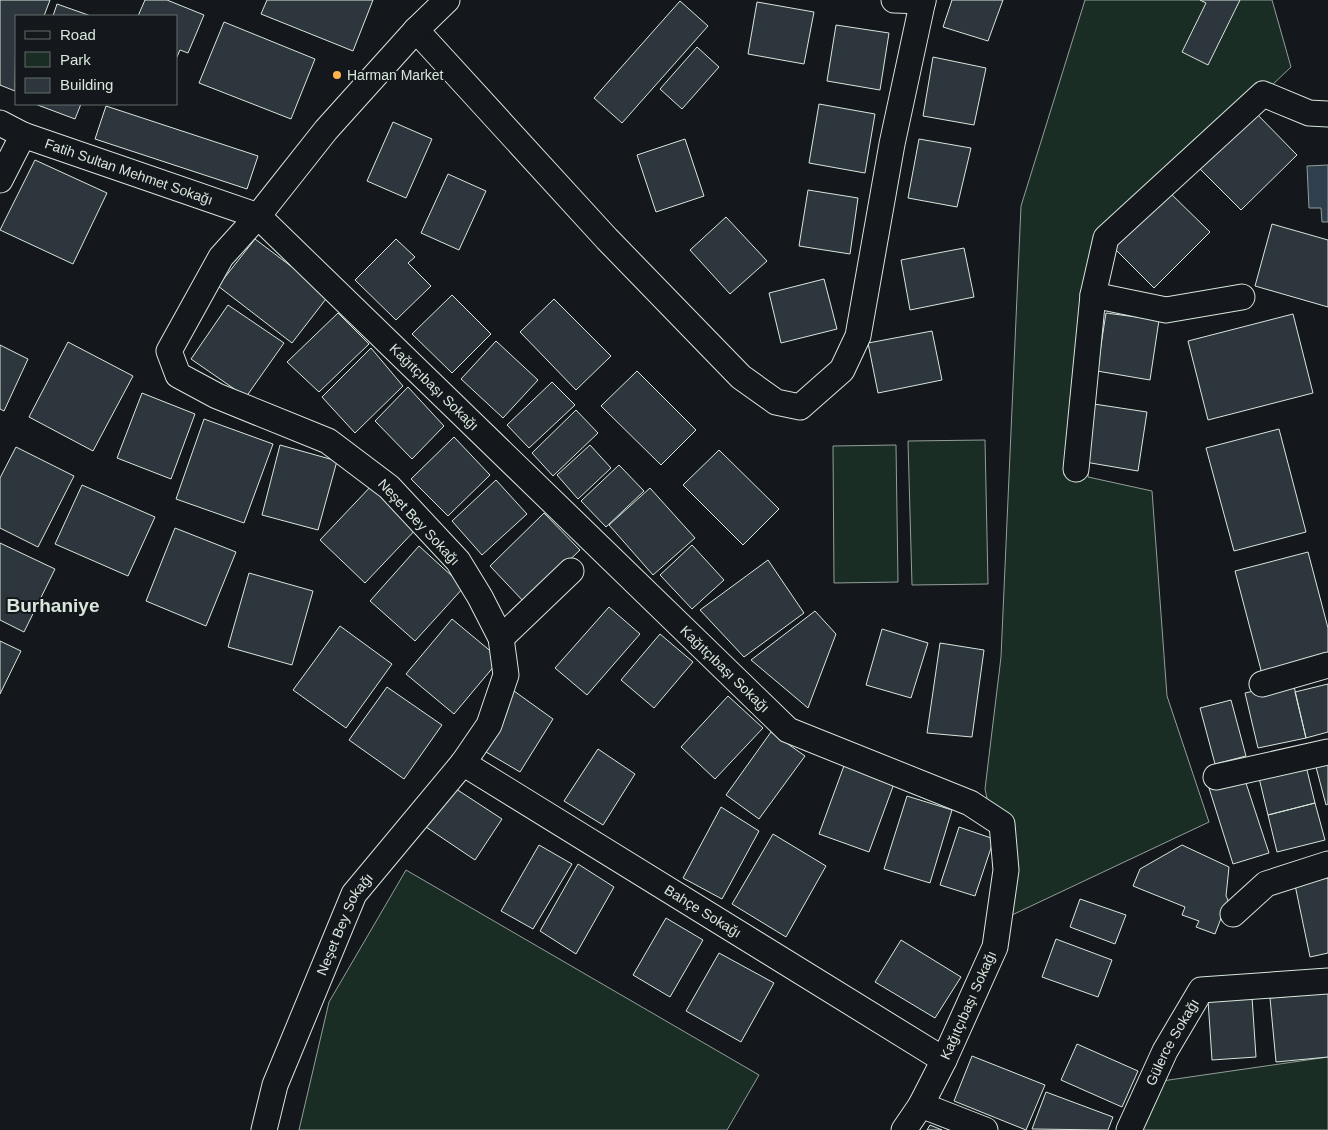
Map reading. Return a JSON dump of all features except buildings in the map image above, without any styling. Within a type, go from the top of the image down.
[{"type":"street","name":"Neşet Bey Sokağı","points":[[264,1130],[275,1085],[354,894],[463,762],[489,725],[506,675],[501,638],[480,597],[458,561],[390,487],[328,441],[218,396],[178,375],[169,351],[221,257],[258,216],[326,130],[416,30],[447,0]]},
{"type":"street","points":[[416,30],[606,240],[741,377],[776,402],[800,407],[842,370],[858,336],[892,144],[923,0],[894,0]]},
{"type":"street","points":[[1076,469],[1093,295],[1106,238],[1263,94],[1309,113],[1328,114]]},
{"type":"street","name":"Fatih Sultan Mehmet Sokağı","points":[[0,123],[23,135],[258,216]]},
{"type":"street","points":[[0,180],[23,135]]},
{"type":"street","name":"Kağıtçıbaşı Sokağı","points":[[258,216],[788,730],[970,803],[1002,824],[1006,870],[995,947],[944,1060],[921,1105],[904,1130]]},
{"type":"street","points":[[1093,295],[1166,310],[1242,297]]},
{"type":"street","points":[[501,638],[571,571]]},
{"type":"street","points":[[1262,684],[1328,665]]},
{"type":"street","points":[[1216,776],[1328,752]]},
{"type":"street","name":"Bahçe Sokağı","points":[[463,762],[944,1060]]},
{"type":"street","points":[[1233,914],[1266,884],[1328,864]]},
{"type":"street","name":"Gülerce Sokağı","points":[[1129,1130],[1164,1051],[1201,990],[1328,980]]},
{"type":"street","points":[[921,1105],[985,1130]]},
{"type":"green space","points":[[1085,0],[1272,0],[1291,67],[1099,250],[1088,477],[1152,491],[1167,696],[1209,822],[1012,915],[985,789],[1001,657],[1021,206]]},
{"type":"green space","points":[[985,440],[988,584],[912,585],[908,441]]},
{"type":"green space","points":[[896,445],[898,582],[834,583],[833,446]]},
{"type":"green space","points":[[406,870],[759,1075],[727,1130],[299,1130],[329,1002]]},
{"type":"green space","points":[[1328,1057],[1328,1130],[1130,1130],[1162,1081]]},
{"type":"water","points":[[1328,165],[1328,222],[1322,222],[1321,208],[1309,208],[1307,166]]},
{"type":"place","name":"Harman Market","points":[[337,75]]},
{"type":"district","name":"Burhaniye","points":[[53,605]]}]
